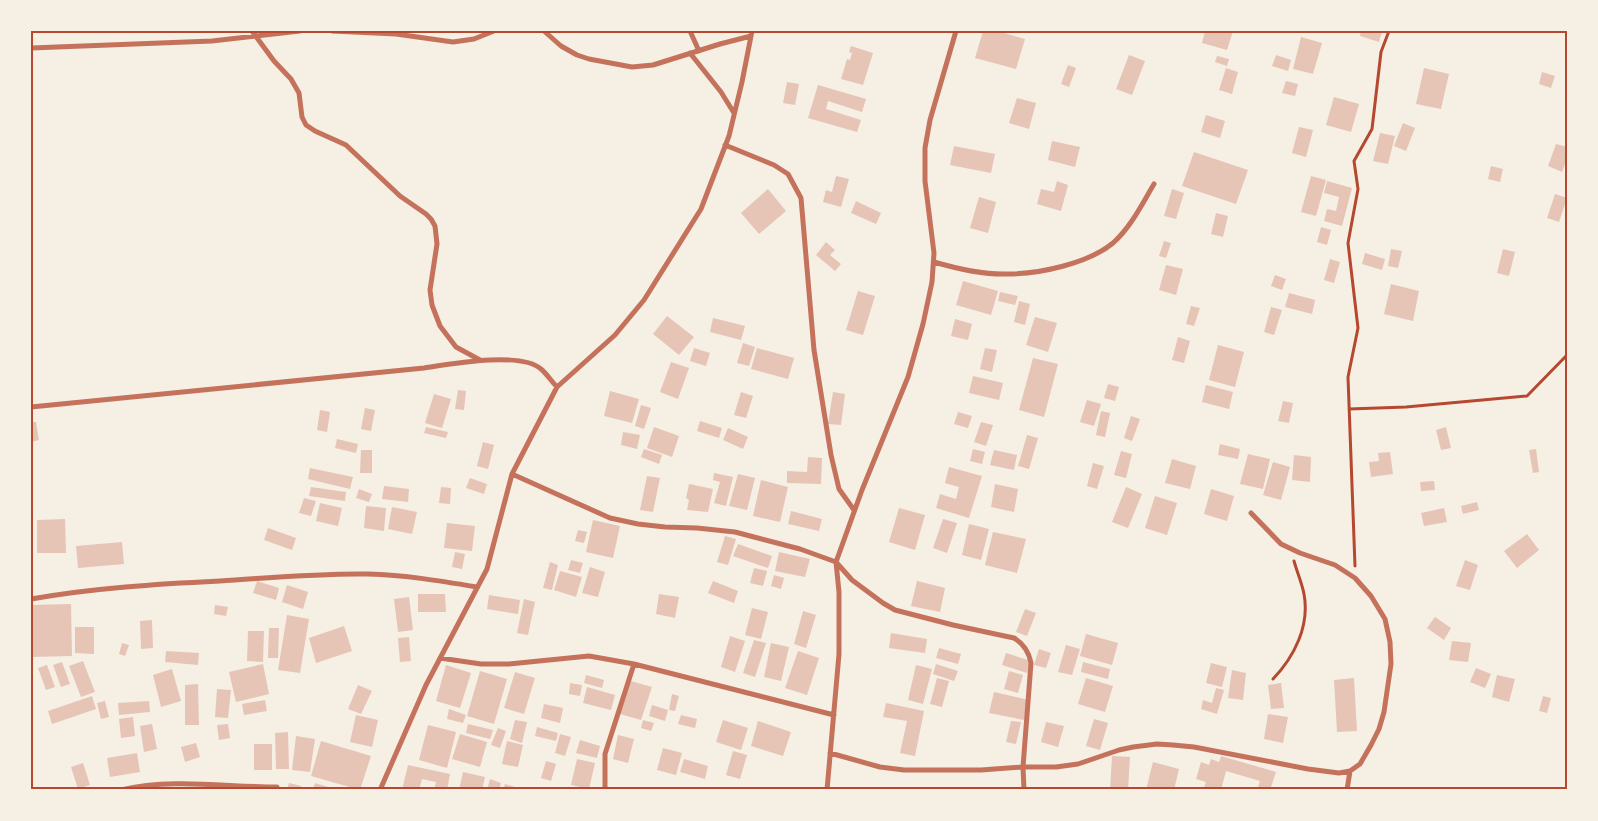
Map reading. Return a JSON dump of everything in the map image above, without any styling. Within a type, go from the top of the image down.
[{"type":"street","points":[[31,48],[212,42],[254,34],[300,31]]},
{"type":"street","points":[[332,31],[396,34],[453,42],[474,39],[494,31]]},
{"type":"street","points":[[544,31],[561,46],[577,55],[632,67],[653,65],[752,34]]},
{"type":"street","points":[[690,31],[698,51]]},
{"type":"street","points":[[827,790],[839,645],[840,592],[836,562],[854,510],[908,378],[923,324],[932,282],[934,262],[925,180],[925,148],[930,120],[956,31]]},
{"type":"street","points":[[254,34],[274,61],[291,79],[299,93],[302,117],[306,125],[315,131],[346,144],[400,196],[432,220],[435,226],[437,244],[430,290],[432,305],[440,326],[456,346],[480,360]]},
{"type":"street","points":[[380,790],[426,685],[487,569],[512,474],[557,387],[614,335],[644,300],[701,209],[725,145],[752,34]]},
{"type":"street","points":[[690,54],[721,92],[734,113]]},
{"type":"street","points":[[725,145],[774,165],[788,174],[801,198],[814,350],[829,446],[839,489],[854,510]]},
{"type":"street","points":[[934,262],[958,269],[1009,274],[1068,265],[1094,255],[1113,243],[1133,219],[1154,184]]},
{"type":"street","points":[[31,407],[424,368],[480,360],[519,360],[541,368],[557,387]]},
{"type":"street","points":[[512,474],[610,518],[638,524],[735,532],[800,549],[836,562],[860,586],[895,610],[1014,638],[1022,643],[1029,654],[1031,674],[1023,767],[1024,790]]},
{"type":"street","points":[[830,753],[880,767],[904,770],[981,770],[1056,767],[1078,764],[1119,750],[1157,744],[1194,747],[1339,773],[1350,771],[1360,764],[1379,729],[1384,712],[1391,664],[1390,642],[1385,619],[1371,596],[1355,578],[1335,565],[1300,553],[1282,544],[1251,513]]},
{"type":"street","points":[[31,598],[60,593],[142,585],[321,575],[368,574],[420,577],[477,587]]},
{"type":"street","points":[[440,658],[481,664],[509,664],[589,656],[634,664],[834,715]]},
{"type":"street","points":[[605,790],[605,754],[634,664]]},
{"type":"street","points":[[1347,790],[1350,771]]},
{"type":"street","points":[[121,790],[161,784],[277,787]]},
{"type":"path","points":[[1355,578],[1348,377],[1358,328],[1348,243],[1358,189],[1354,161],[1372,129],[1381,52],[1389,31]]},
{"type":"path","points":[[1350,409],[1406,408],[1527,396],[1567,355]]},
{"type":"path","points":[[1273,679],[1291,658],[1297,644],[1305,612],[1305,595],[1291,548]]},
{"type":"building","points":[[983,31],[997,31],[1025,39],[1016,69],[975,58]]},
{"type":"building","points":[[1205,31],[1233,31],[1227,50],[1202,43]]},
{"type":"building","points":[[1361,31],[1382,31],[1379,42],[1360,36]]},
{"type":"building","points":[[1301,37],[1322,43],[1313,74],[1293,69]]},
{"type":"building","points":[[851,46],[873,53],[863,85],[841,79],[847,59],[850,60],[852,53],[849,52]]},
{"type":"building","points":[[1129,55],[1145,61],[1132,95],[1116,89]]},
{"type":"building","points":[[1276,55],[1291,60],[1288,71],[1272,66]]},
{"type":"building","points":[[1217,56],[1229,59],[1227,66],[1215,62]]},
{"type":"building","points":[[1068,65],[1076,68],[1069,87],[1061,84]]},
{"type":"building","points":[[1226,68],[1238,72],[1232,94],[1219,90]]},
{"type":"building","points":[[1424,68],[1449,74],[1441,109],[1416,104]]},
{"type":"building","points":[[1542,72],[1555,76],[1551,88],[1539,84]]},
{"type":"building","points":[[1286,81],[1298,84],[1295,96],[1282,93]]},
{"type":"building","points":[[787,82],[799,84],[795,105],[783,103]]},
{"type":"building","points":[[818,85],[866,99],[862,112],[828,101],[826,109],[861,120],[857,132],[808,118]]},
{"type":"building","points":[[1334,97],[1359,104],[1351,132],[1326,125]]},
{"type":"building","points":[[1017,98],[1036,103],[1029,129],[1009,123]]},
{"type":"building","points":[[1206,115],[1225,121],[1220,138],[1201,132]]},
{"type":"building","points":[[1403,123],[1415,128],[1406,151],[1394,146]]},
{"type":"building","points":[[1299,127],[1313,130],[1306,157],[1292,153]]},
{"type":"building","points":[[1380,133],[1395,136],[1388,164],[1373,161]]},
{"type":"building","points":[[1052,141],[1080,147],[1075,167],[1048,160]]},
{"type":"building","points":[[1556,144],[1567,147],[1567,159],[1562,172],[1548,166]]},
{"type":"building","points":[[954,146],[995,154],[991,173],[950,165]]},
{"type":"building","points":[[1194,152],[1248,170],[1236,204],[1182,186]]},
{"type":"building","points":[[1491,166],[1503,169],[1500,182],[1488,179]]},
{"type":"building","points":[[836,176],[849,179],[841,207],[823,202],[826,190],[832,192]]},
{"type":"building","points":[[1311,176],[1326,180],[1316,216],[1301,212]]},
{"type":"building","points":[[1057,181],[1068,185],[1061,211],[1037,204],[1041,189],[1054,192]]},
{"type":"building","points":[[1327,181],[1352,188],[1342,226],[1324,221],[1327,209],[1336,211],[1339,197],[1324,193]]},
{"type":"building","points":[[768,189],[786,211],[759,234],[741,213]]},
{"type":"building","points":[[1172,189],[1184,193],[1176,219],[1164,216]]},
{"type":"building","points":[[1555,194],[1567,198],[1559,222],[1547,218]]},
{"type":"building","points":[[979,197],[996,202],[988,233],[970,228]]},
{"type":"building","points":[[856,201],[881,213],[876,224],[851,213]]},
{"type":"building","points":[[1216,213],[1228,216],[1223,237],[1211,234]]},
{"type":"building","points":[[1321,227],[1331,230],[1327,245],[1317,242]]},
{"type":"building","points":[[1164,241],[1171,243],[1166,258],[1159,256]]},
{"type":"building","points":[[826,242],[835,250],[830,255],[841,264],[835,271],[816,255]]},
{"type":"building","points":[[1391,249],[1402,251],[1398,268],[1388,266]]},
{"type":"building","points":[[1503,249],[1515,252],[1509,276],[1497,273]]},
{"type":"building","points":[[1365,253],[1385,259],[1382,270],[1362,264]]},
{"type":"building","points":[[1330,259],[1340,262],[1334,283],[1324,280]]},
{"type":"building","points":[[1166,265],[1183,269],[1176,295],[1159,290]]},
{"type":"building","points":[[1275,275],[1286,279],[1282,290],[1271,286]]},
{"type":"building","points":[[963,281],[998,291],[991,315],[956,305]]},
{"type":"building","points":[[1391,284],[1419,291],[1413,321],[1384,314]]},
{"type":"building","points":[[858,291],[875,296],[863,335],[846,330]]},
{"type":"building","points":[[1000,292],[1018,296],[1015,305],[998,301]]},
{"type":"building","points":[[1289,293],[1315,300],[1312,314],[1285,307]]},
{"type":"building","points":[[1019,301],[1030,304],[1025,325],[1014,322]]},
{"type":"building","points":[[1191,306],[1200,308],[1194,326],[1186,324]]},
{"type":"building","points":[[1271,307],[1282,310],[1274,335],[1264,332]]},
{"type":"building","points":[[667,316],[694,337],[679,355],[653,334]]},
{"type":"building","points":[[1035,317],[1057,323],[1048,352],[1026,345]]},
{"type":"building","points":[[713,318],[745,326],[741,340],[710,332]]},
{"type":"building","points":[[955,319],[972,324],[968,340],[951,336]]},
{"type":"building","points":[[1178,337],[1190,341],[1184,363],[1172,360]]},
{"type":"building","points":[[743,343],[755,347],[749,366],[737,363]]},
{"type":"building","points":[[1218,345],[1244,352],[1235,387],[1209,380]]},
{"type":"building","points":[[694,348],[710,353],[706,366],[690,361]]},
{"type":"building","points":[[757,348],[794,358],[788,379],[751,369]]},
{"type":"building","points":[[985,348],[997,350],[992,372],[980,369]]},
{"type":"building","points":[[1033,358],[1058,364],[1044,417],[1019,410]]},
{"type":"building","points":[[671,362],[689,368],[678,399],[660,392]]},
{"type":"building","points":[[973,376],[1003,383],[999,400],[969,393]]},
{"type":"building","points":[[1108,384],[1119,387],[1115,401],[1104,398]]},
{"type":"building","points":[[1206,385],[1233,392],[1229,409],[1202,402]]},
{"type":"building","points":[[458,390],[466,391],[464,410],[455,409]]},
{"type":"building","points":[[610,391],[639,399],[632,423],[604,416]]},
{"type":"building","points":[[741,392],[753,396],[746,418],[734,415]]},
{"type":"building","points":[[833,392],[845,394],[841,425],[828,424]]},
{"type":"building","points":[[434,394],[451,399],[442,428],[425,423]]},
{"type":"building","points":[[1087,400],[1101,404],[1094,426],[1080,422]]},
{"type":"building","points":[[1283,401],[1293,403],[1289,423],[1278,421]]},
{"type":"building","points":[[641,405],[651,408],[644,429],[635,426]]},
{"type":"building","points":[[365,408],[375,410],[371,431],[361,429]]},
{"type":"building","points":[[320,410],[330,412],[327,432],[317,430]]},
{"type":"building","points":[[1101,411],[1110,413],[1105,437],[1096,435]]},
{"type":"building","points":[[958,412],[972,416],[968,428],[954,424]]},
{"type":"building","points":[[1131,416],[1140,419],[1132,441],[1124,438]]},
{"type":"building","points":[[700,421],[722,428],[719,438],[697,431]]},
{"type":"building","points":[[31,422],[36,422],[39,440],[31,442]]},
{"type":"building","points":[[981,422],[993,425],[986,446],[974,442]]},
{"type":"building","points":[[426,427],[448,432],[446,438],[424,433]]},
{"type":"building","points":[[654,427],[679,436],[672,457],[647,448]]},
{"type":"building","points":[[1446,427],[1451,448],[1441,450],[1436,430]]},
{"type":"building","points":[[728,428],[748,437],[743,449],[723,440]]},
{"type":"building","points":[[623,432],[640,435],[637,449],[621,445]]},
{"type":"building","points":[[1027,435],[1038,438],[1029,469],[1018,466]]},
{"type":"building","points":[[337,439],[358,444],[356,453],[335,448]]},
{"type":"building","points":[[483,442],[494,445],[488,469],[477,466]]},
{"type":"building","points":[[1220,444],[1240,449],[1238,459],[1218,455]]},
{"type":"building","points":[[644,449],[662,455],[659,464],[641,457]]},
{"type":"building","points":[[973,449],[985,452],[982,464],[970,461]]},
{"type":"building","points":[[1536,449],[1539,472],[1533,473],[1529,450]]},
{"type":"building","points":[[361,450],[372,450],[372,473],[360,473]]},
{"type":"building","points":[[994,450],[1017,455],[1014,470],[990,465]]},
{"type":"building","points":[[1121,451],[1132,454],[1126,478],[1114,475]]},
{"type":"building","points":[[1390,452],[1393,474],[1371,477],[1369,462],[1379,461],[1378,453]]},
{"type":"building","points":[[1248,454],[1270,459],[1263,489],[1240,484]]},
{"type":"building","points":[[1294,455],[1311,457],[1310,482],[1292,480]]},
{"type":"building","points":[[808,457],[822,458],[821,484],[787,483],[787,471],[807,472]]},
{"type":"building","points":[[1172,459],[1196,466],[1190,489],[1165,483]]},
{"type":"building","points":[[1273,462],[1290,467],[1281,500],[1263,495]]},
{"type":"building","points":[[1093,463],[1104,466],[1097,489],[1087,486]]},
{"type":"building","points":[[949,467],[982,476],[969,518],[936,508],[940,494],[956,499],[959,487],[945,483]]},
{"type":"building","points":[[310,468],[353,477],[350,489],[308,479]]},
{"type":"building","points":[[714,473],[733,477],[726,506],[714,503],[720,482],[713,480]]},
{"type":"building","points":[[738,474],[755,478],[747,510],[729,506]]},
{"type":"building","points":[[647,476],[660,478],[653,512],[640,510]]},
{"type":"building","points":[[470,478],[487,484],[484,494],[466,488]]},
{"type":"building","points":[[761,480],[788,487],[780,522],[753,516]]},
{"type":"building","points":[[1434,481],[1435,490],[1421,491],[1420,482]]},
{"type":"building","points":[[689,484],[713,489],[708,512],[687,510],[689,500],[686,498]]},
{"type":"building","points":[[995,484],[1018,489],[1014,512],[991,507]]},
{"type":"building","points":[[384,486],[409,489],[408,502],[382,499]]},
{"type":"building","points":[[311,487],[346,492],[345,501],[309,496]]},
{"type":"building","points":[[441,487],[451,488],[450,504],[439,503]]},
{"type":"building","points":[[1126,487],[1142,494],[1128,528],[1112,522]]},
{"type":"building","points":[[359,489],[372,494],[369,502],[356,498]]},
{"type":"building","points":[[1211,489],[1234,496],[1227,521],[1204,514]]},
{"type":"building","points":[[1155,496],[1177,503],[1167,535],[1145,528]]},
{"type":"building","points":[[304,498],[316,501],[311,516],[299,513]]},
{"type":"building","points":[[1477,502],[1479,510],[1463,514],[1461,506]]},
{"type":"building","points":[[320,503],[342,508],[338,526],[316,521]]},
{"type":"building","points":[[366,506],[386,508],[384,531],[364,528]]},
{"type":"building","points":[[392,507],[417,512],[412,534],[388,529]]},
{"type":"building","points":[[899,508],[925,515],[915,550],[889,542]]},
{"type":"building","points":[[1444,508],[1447,522],[1424,526],[1421,513]]},
{"type":"building","points":[[791,511],[822,519],[819,531],[788,524]]},
{"type":"building","points":[[65,519],[66,553],[37,553],[37,520]]},
{"type":"building","points":[[943,519],[957,523],[947,553],[933,548]]},
{"type":"building","points":[[593,520],[620,526],[613,558],[586,552]]},
{"type":"building","points":[[447,523],[475,526],[472,551],[444,548]]},
{"type":"building","points":[[969,524],[989,529],[981,560],[962,555]]},
{"type":"building","points":[[268,528],[296,538],[292,550],[264,540]]},
{"type":"building","points":[[578,530],[587,532],[584,543],[575,541]]},
{"type":"building","points":[[993,532],[1026,539],[1017,573],[985,565]]},
{"type":"building","points":[[1527,534],[1539,550],[1517,568],[1504,551]]},
{"type":"building","points":[[725,536],[736,539],[728,565],[717,562]]},
{"type":"building","points":[[122,542],[124,564],[78,568],[76,546]]},
{"type":"building","points":[[738,544],[772,556],[768,568],[733,556]]},
{"type":"building","points":[[455,552],[465,554],[462,569],[452,567]]},
{"type":"building","points":[[779,552],[810,559],[805,577],[775,571]]},
{"type":"building","points":[[571,560],[583,563],[580,573],[568,570]]},
{"type":"building","points":[[1465,560],[1478,565],[1470,590],[1456,586]]},
{"type":"building","points":[[550,562],[558,565],[552,590],[543,588]]},
{"type":"building","points":[[590,567],[605,572],[598,597],[582,593]]},
{"type":"building","points":[[754,568],[767,571],[763,586],[750,583]]},
{"type":"building","points":[[560,571],[582,577],[576,597],[554,590]]},
{"type":"building","points":[[774,575],[784,578],[781,589],[771,586]]},
{"type":"building","points":[[257,581],[279,588],[276,600],[253,593]]},
{"type":"building","points":[[713,581],[738,591],[734,603],[708,593]]},
{"type":"building","points":[[917,581],[945,588],[940,612],[911,606]]},
{"type":"building","points":[[287,585],[308,592],[303,609],[282,602]]},
{"type":"building","points":[[418,594],[445,594],[446,612],[418,612]]},
{"type":"building","points":[[659,594],[679,597],[675,618],[656,614]]},
{"type":"building","points":[[489,595],[520,600],[518,614],[487,609]]},
{"type":"building","points":[[409,597],[413,630],[398,632],[394,599]]},
{"type":"building","points":[[524,599],[535,602],[528,635],[517,633]]},
{"type":"building","points":[[71,604],[72,656],[31,657],[31,605]]},
{"type":"building","points":[[215,605],[228,607],[226,616],[214,614]]},
{"type":"building","points":[[752,608],[768,612],[761,639],[745,635]]},
{"type":"building","points":[[1025,609],[1036,613],[1027,636],[1016,632]]},
{"type":"building","points":[[803,611],[816,615],[806,648],[794,644]]},
{"type":"building","points":[[287,615],[309,619],[300,673],[278,670]]},
{"type":"building","points":[[1435,617],[1451,628],[1444,640],[1427,628]]},
{"type":"building","points":[[152,620],[153,648],[141,649],[140,621]]},
{"type":"building","points":[[344,626],[352,651],[316,663],[309,638]]},
{"type":"building","points":[[75,627],[94,627],[94,654],[75,653]]},
{"type":"building","points":[[269,628],[279,628],[278,658],[268,658]]},
{"type":"building","points":[[248,631],[264,631],[263,662],[247,661]]},
{"type":"building","points":[[891,633],[927,639],[925,653],[889,648]]},
{"type":"building","points":[[1086,634],[1118,643],[1112,665],[1080,656]]},
{"type":"building","points":[[730,636],[745,641],[735,672],[721,667]]},
{"type":"building","points":[[409,637],[411,661],[400,662],[398,638]]},
{"type":"building","points":[[754,640],[766,643],[755,677],[743,673]]},
{"type":"building","points":[[1452,641],[1471,643],[1468,662],[1449,660]]},
{"type":"building","points":[[122,643],[129,645],[125,656],[119,654]]},
{"type":"building","points":[[771,643],[789,647],[781,681],[764,677]]},
{"type":"building","points":[[1066,645],[1080,649],[1072,675],[1058,672]]},
{"type":"building","points":[[939,648],[961,654],[958,664],[936,658]]},
{"type":"building","points":[[1039,649],[1051,653],[1046,668],[1034,665]]},
{"type":"building","points":[[166,651],[199,653],[198,665],[165,662]]},
{"type":"building","points":[[798,651],[819,658],[807,695],[785,688]]},
{"type":"building","points":[[1006,653],[1031,661],[1027,673],[1002,665]]},
{"type":"building","points":[[83,661],[95,692],[81,697],[69,666]]},
{"type":"building","points":[[62,662],[70,684],[61,687],[53,665]]},
{"type":"building","points":[[1083,662],[1110,669],[1108,679],[1081,672]]},
{"type":"building","points":[[1211,663],[1227,667],[1222,687],[1206,683]]},
{"type":"building","points":[[263,664],[269,694],[236,702],[229,672]]},
{"type":"building","points":[[936,664],[958,671],[954,681],[933,674]]},
{"type":"building","points":[[47,665],[55,687],[46,690],[38,668]]},
{"type":"building","points":[[446,665],[471,673],[460,708],[436,701]]},
{"type":"building","points":[[916,665],[932,669],[923,704],[908,700]]},
{"type":"building","points":[[1476,668],[1491,674],[1485,688],[1470,682]]},
{"type":"building","points":[[172,669],[181,701],[161,707],[153,675]]},
{"type":"building","points":[[1232,670],[1246,673],[1243,700],[1228,698]]},
{"type":"building","points":[[480,671],[507,679],[494,724],[467,716]]},
{"type":"building","points":[[1009,671],[1023,675],[1018,693],[1004,689]]},
{"type":"building","points":[[515,672],[535,678],[524,714],[504,708]]},
{"type":"building","points":[[586,675],[604,680],[602,688],[584,683]]},
{"type":"building","points":[[1497,675],[1515,679],[1509,702],[1492,697]]},
{"type":"building","points":[[937,678],[949,681],[942,707],[930,704]]},
{"type":"building","points":[[1086,678],[1113,686],[1105,712],[1078,704]]},
{"type":"building","points":[[1354,678],[1357,731],[1337,732],[1334,680]]},
{"type":"building","points":[[631,681],[652,687],[641,720],[620,714]]},
{"type":"building","points":[[570,683],[582,685],[580,696],[569,694]]},
{"type":"building","points":[[1281,683],[1284,708],[1271,709],[1268,685]]},
{"type":"building","points":[[198,684],[199,725],[185,725],[185,685]]},
{"type":"building","points":[[358,685],[372,691],[361,714],[348,709]]},
{"type":"building","points":[[587,687],[615,695],[611,710],[583,703]]},
{"type":"building","points":[[1216,688],[1224,690],[1217,714],[1201,709],[1203,700],[1212,703]]},
{"type":"building","points":[[217,689],[231,690],[228,718],[215,717]]},
{"type":"building","points":[[994,692],[1029,700],[1024,720],[989,713]]},
{"type":"building","points":[[672,694],[679,696],[675,711],[669,710]]},
{"type":"building","points":[[92,696],[96,709],[52,724],[48,711]]},
{"type":"building","points":[[1543,696],[1551,698],[1547,713],[1539,711]]},
{"type":"building","points":[[265,700],[267,711],[244,715],[242,704]]},
{"type":"building","points":[[105,701],[109,717],[101,719],[97,703]]},
{"type":"building","points":[[149,701],[150,712],[119,715],[118,703]]},
{"type":"building","points":[[886,703],[924,711],[915,756],[900,753],[907,721],[883,717]]},
{"type":"building","points":[[544,704],[563,708],[560,723],[541,718]]},
{"type":"building","points":[[652,705],[668,710],[665,721],[649,716]]},
{"type":"building","points":[[449,709],[466,715],[463,723],[447,719]]},
{"type":"building","points":[[1268,714],[1288,717],[1283,743],[1264,739]]},
{"type":"building","points":[[356,715],[378,720],[372,747],[350,742]]},
{"type":"building","points":[[681,715],[697,719],[695,728],[678,724]]},
{"type":"building","points":[[133,717],[135,736],[121,738],[119,719]]},
{"type":"building","points":[[1094,719],[1108,723],[1100,750],[1086,746]]},
{"type":"building","points":[[515,720],[527,722],[522,743],[510,739]]},
{"type":"building","points":[[643,720],[654,723],[651,731],[641,728]]},
{"type":"building","points":[[723,720],[748,728],[741,750],[716,742]]},
{"type":"building","points":[[758,721],[791,732],[783,756],[751,746]]},
{"type":"building","points":[[1011,721],[1021,722],[1016,744],[1006,742]]},
{"type":"building","points":[[1046,722],[1064,726],[1058,747],[1041,742]]},
{"type":"building","points":[[152,724],[157,749],[144,752],[140,726]]},
{"type":"building","points":[[228,724],[230,738],[219,740],[217,725]]},
{"type":"building","points":[[468,724],[493,730],[490,739],[466,733]]},
{"type":"building","points":[[428,725],[456,732],[447,768],[419,760]]},
{"type":"building","points":[[537,727],[558,733],[556,741],[535,736]]},
{"type":"building","points":[[498,728],[506,731],[500,748],[491,745]]},
{"type":"building","points":[[288,732],[289,769],[276,769],[275,733]]},
{"type":"building","points":[[460,734],[487,742],[480,767],[452,759]]},
{"type":"building","points":[[560,734],[571,737],[565,756],[555,753]]},
{"type":"building","points":[[618,735],[634,739],[628,763],[613,759]]},
{"type":"building","points":[[296,736],[315,739],[310,772],[292,770]]},
{"type":"building","points":[[580,740],[600,746],[597,758],[576,753]]},
{"type":"building","points":[[321,741],[371,756],[360,790],[311,776]]},
{"type":"building","points":[[507,741],[523,745],[518,767],[502,764]]},
{"type":"building","points":[[196,743],[200,757],[185,762],[181,747]]},
{"type":"building","points":[[254,744],[272,744],[272,770],[254,770]]},
{"type":"building","points":[[663,748],[682,753],[676,775],[657,770]]},
{"type":"building","points":[[733,751],[747,755],[740,779],[726,775]]},
{"type":"building","points":[[137,753],[140,772],[110,777],[107,758]]},
{"type":"building","points":[[1112,756],[1130,757],[1128,790],[1110,790]]},
{"type":"building","points":[[1221,756],[1276,772],[1270,790],[1257,790],[1260,781],[1226,771],[1221,790],[1203,790],[1206,782],[1196,779],[1201,762],[1209,765],[1211,759],[1219,762]]},
{"type":"building","points":[[577,759],[595,763],[589,789],[571,785]]},
{"type":"building","points":[[684,759],[708,766],[705,779],[680,772]]},
{"type":"building","points":[[546,761],[556,764],[551,781],[541,778]]},
{"type":"building","points":[[1153,762],[1179,769],[1174,790],[1146,790]]},
{"type":"building","points":[[83,763],[90,785],[78,789],[71,767]]},
{"type":"building","points":[[408,765],[450,774],[447,790],[434,790],[436,782],[422,779],[419,790],[402,790]]},
{"type":"building","points":[[463,772],[485,777],[482,790],[459,790]]},
{"type":"building","points":[[490,779],[501,783],[499,790],[487,790]]},
{"type":"building","points":[[289,783],[301,786],[300,790],[287,790]]},
{"type":"building","points":[[315,783],[335,789],[335,790],[313,790]]},
{"type":"building","points":[[505,784],[522,789],[522,790],[503,790]]}]
